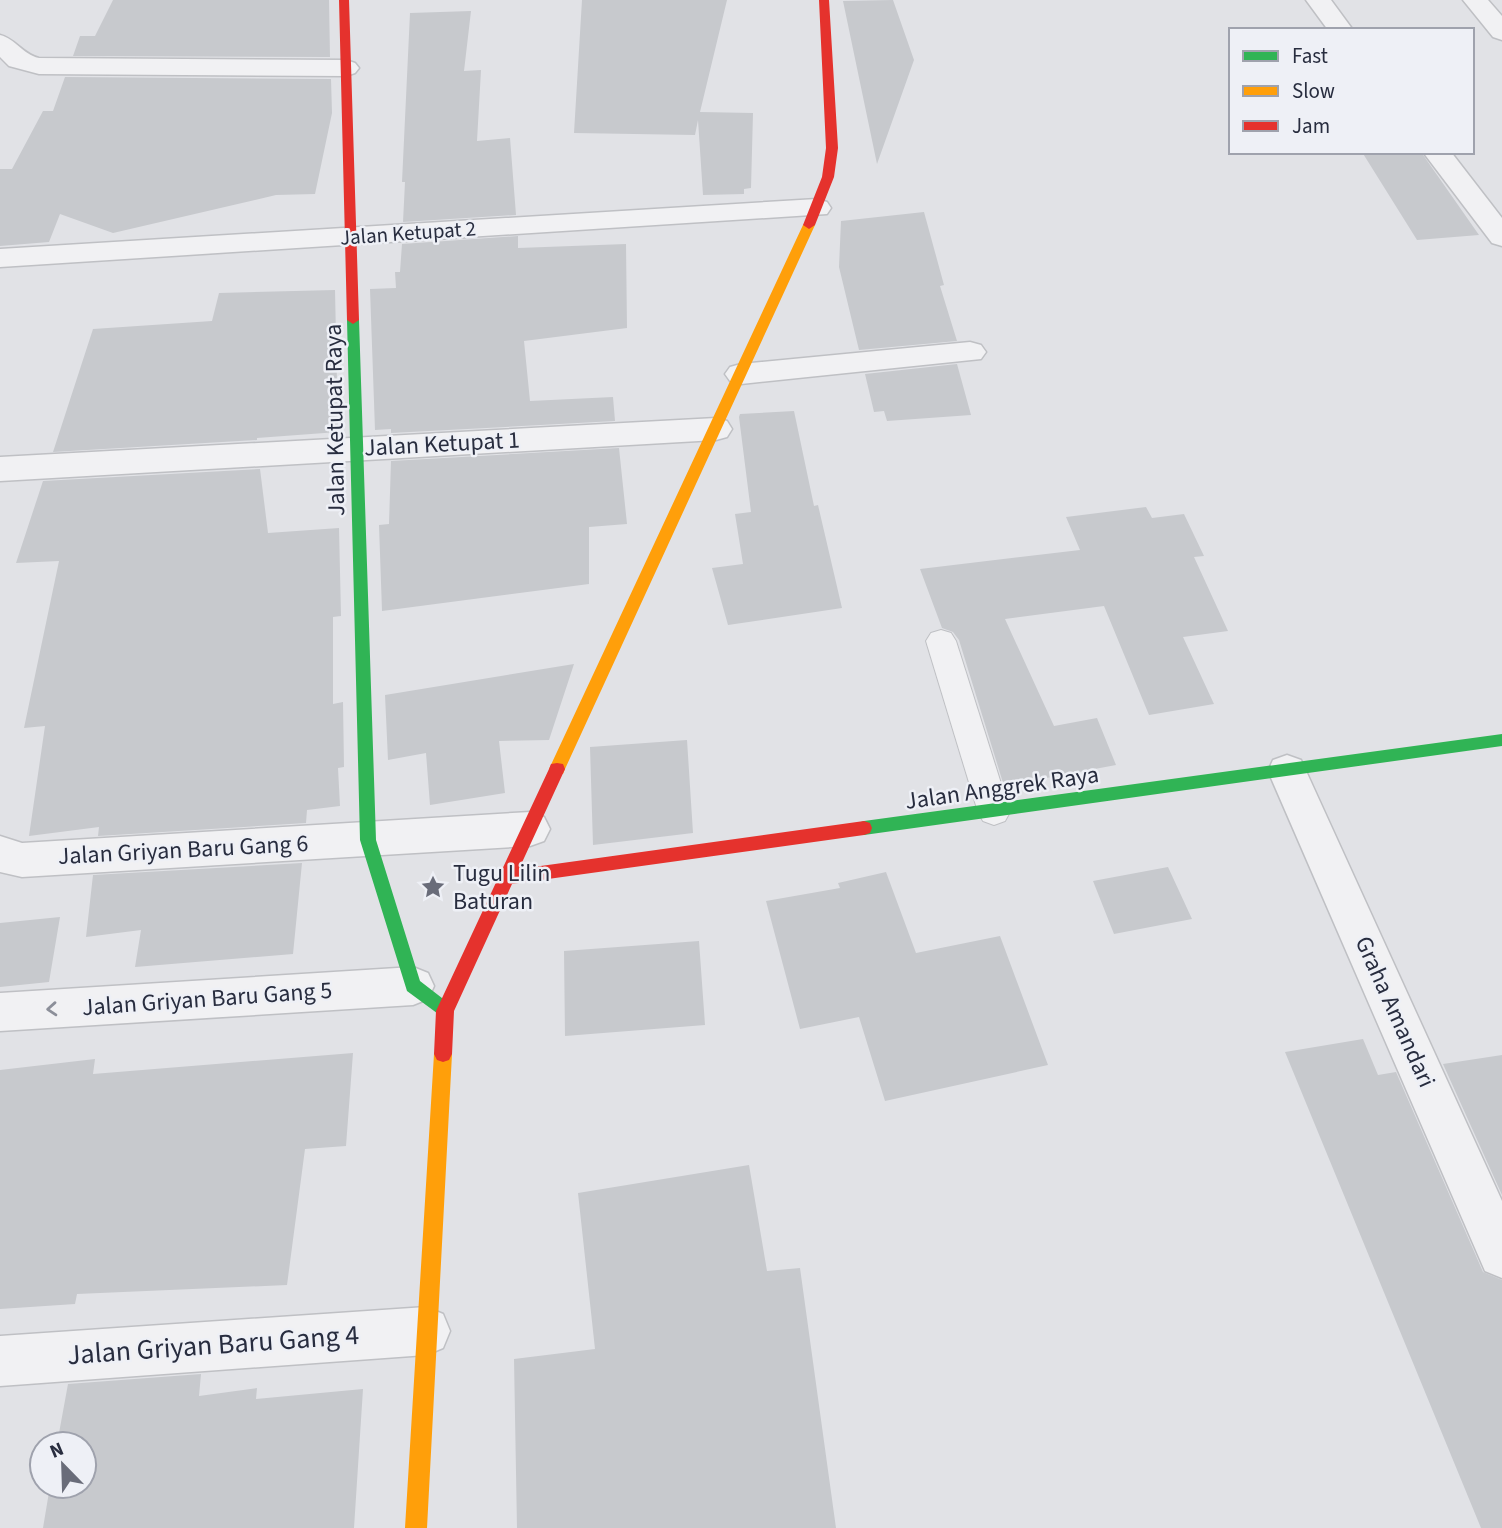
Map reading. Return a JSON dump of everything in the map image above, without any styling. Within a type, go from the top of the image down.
[{"type":"street","name":"Jalan Ketupat Raya","points":[[344,0],[353,236],[368,840],[429,999]]},
{"type":"street","points":[[416,1528],[426,1331],[429,999],[507,878],[817,208],[828,177],[832,148],[824,0]]},
{"type":"street","points":[[1318,0],[1339,28]]},
{"type":"street","points":[[1475,0],[1502,32]]},
{"type":"street","points":[[0,43],[18,61],[39,66],[346,68]]},
{"type":"street","points":[[1439,154],[1502,237]]},
{"type":"street","name":"Jalan Ketupat 2","points":[[0,258],[817,208]]},
{"type":"street","points":[[741,374],[970,352]]},
{"type":"street","name":"Jalan Ketupat 1","points":[[0,469],[716,429]]},
{"type":"street","name":"Jalan Anggrek Raya","points":[[507,878],[1502,740]]},
{"type":"street","name":"Graha Amandari","points":[[1287,771],[1502,1254]]},
{"type":"street","name":"Jalan Griyan Baru Gang 6","points":[[0,853],[22,860],[530,829]]},
{"type":"street","name":"Jalan Griyan Baru Gang 5","points":[[0,1013],[429,999]]},
{"type":"street","name":"Jalan Griyan Baru Gang 4","points":[[0,1361],[426,1331]]},
{"type":"lane","points":[[941,641],[994,812]]},
{"type":"building","points":[[113,0],[329,0],[330,57],[73,56],[80,36],[95,36]]},
{"type":"building","points":[[582,0],[727,0],[700,112],[753,113],[751,188],[744,189],[744,194],[703,195],[698,120],[695,135],[574,133]]},
{"type":"building","points":[[893,0],[914,60],[877,164],[843,1]]},
{"type":"building","points":[[471,11],[464,71],[481,70],[477,141],[510,138],[516,215],[403,222],[405,182],[402,182],[410,13]]},
{"type":"building","points":[[65,77],[331,79],[332,113],[315,194],[276,195],[113,233],[60,214],[49,242],[0,246],[0,169],[12,169],[43,111],[53,111]]},
{"type":"building","points":[[1363,154],[1422,154],[1479,235],[1417,240]]},
{"type":"building","points":[[924,212],[944,285],[940,286],[957,341],[859,350],[839,267],[841,221]]},
{"type":"building","points":[[518,236],[518,248],[626,244],[627,328],[524,341],[530,401],[613,397],[615,421],[391,433],[391,429],[375,430],[370,289],[396,288],[395,272],[400,272],[402,244]]},
{"type":"building","points":[[335,290],[338,432],[257,440],[53,452],[93,329],[212,321],[219,293]]},
{"type":"building","points":[[957,364],[971,415],[887,421],[884,411],[874,412],[865,374]]},
{"type":"building","points":[[794,411],[814,506],[818,505],[842,608],[728,625],[712,568],[743,564],[735,514],[751,512],[739,417],[740,414]]},
{"type":"building","points":[[619,448],[627,524],[589,527],[589,584],[382,611],[379,525],[389,524],[391,461]]},
{"type":"building","points":[[260,469],[268,533],[339,528],[341,616],[333,617],[333,704],[343,702],[344,767],[338,768],[340,806],[307,810],[306,823],[98,836],[99,827],[29,836],[45,726],[24,728],[59,561],[16,563],[43,481]]},
{"type":"building","points":[[1146,507],[1152,518],[1184,514],[1204,556],[1194,557],[1228,631],[1183,637],[1214,704],[1149,715],[1104,606],[1005,619],[1054,726],[1097,718],[1116,765],[1004,786],[959,640],[953,632],[942,628],[920,569],[1080,550],[1066,517]]},
{"type":"building","points":[[574,664],[549,740],[499,741],[505,793],[430,805],[426,753],[388,760],[385,695]]},
{"type":"building","points":[[687,740],[693,833],[593,845],[590,747]]},
{"type":"building","points":[[302,863],[293,954],[135,967],[141,930],[86,937],[93,875]]},
{"type":"building","points":[[1168,867],[1192,919],[1114,934],[1093,881]]},
{"type":"building","points":[[886,872],[916,953],[1000,936],[1048,1065],[885,1101],[859,1017],[800,1029],[766,901],[840,888],[838,883]]},
{"type":"building","points":[[60,917],[49,982],[0,987],[0,923]]},
{"type":"building","points":[[699,941],[705,1025],[565,1036],[564,951]]},
{"type":"building","points":[[1363,1039],[1378,1075],[1396,1072],[1483,1272],[1502,1280],[1502,1528],[1481,1528],[1285,1052]]},
{"type":"building","points":[[353,1053],[346,1146],[305,1149],[287,1285],[77,1294],[75,1304],[0,1309],[0,1070],[95,1059],[93,1074]]},
{"type":"building","points":[[1502,1055],[1502,1195],[1443,1064]]},
{"type":"building","points":[[749,1165],[767,1271],[800,1268],[836,1528],[517,1528],[514,1359],[595,1349],[578,1193]]},
{"type":"building","points":[[201,1374],[199,1396],[257,1388],[256,1399],[363,1389],[354,1528],[43,1528],[48,1500],[98,1500],[98,1430],[60,1430],[68,1384]]},
{"type":"traffic: fast","points":[[353,320],[368,840],[413,986],[445,1011]]},
{"type":"traffic: fast","points":[[864,828],[1502,740]]},
{"type":"traffic: slow","points":[[557,769],[809,225]]},
{"type":"traffic: slow","points":[[416,1528],[443,1054]]},
{"type":"traffic: jam","points":[[344,0],[353,320]]},
{"type":"traffic: jam","points":[[809,225],[828,177],[832,148],[824,0]]},
{"type":"traffic: jam","points":[[443,1054],[445,1011],[557,769]]},
{"type":"traffic: jam","points":[[507,878],[864,828]]},
{"type":"place","name":"Tugu Lilin Baturan","points":[[433,887]]}]
